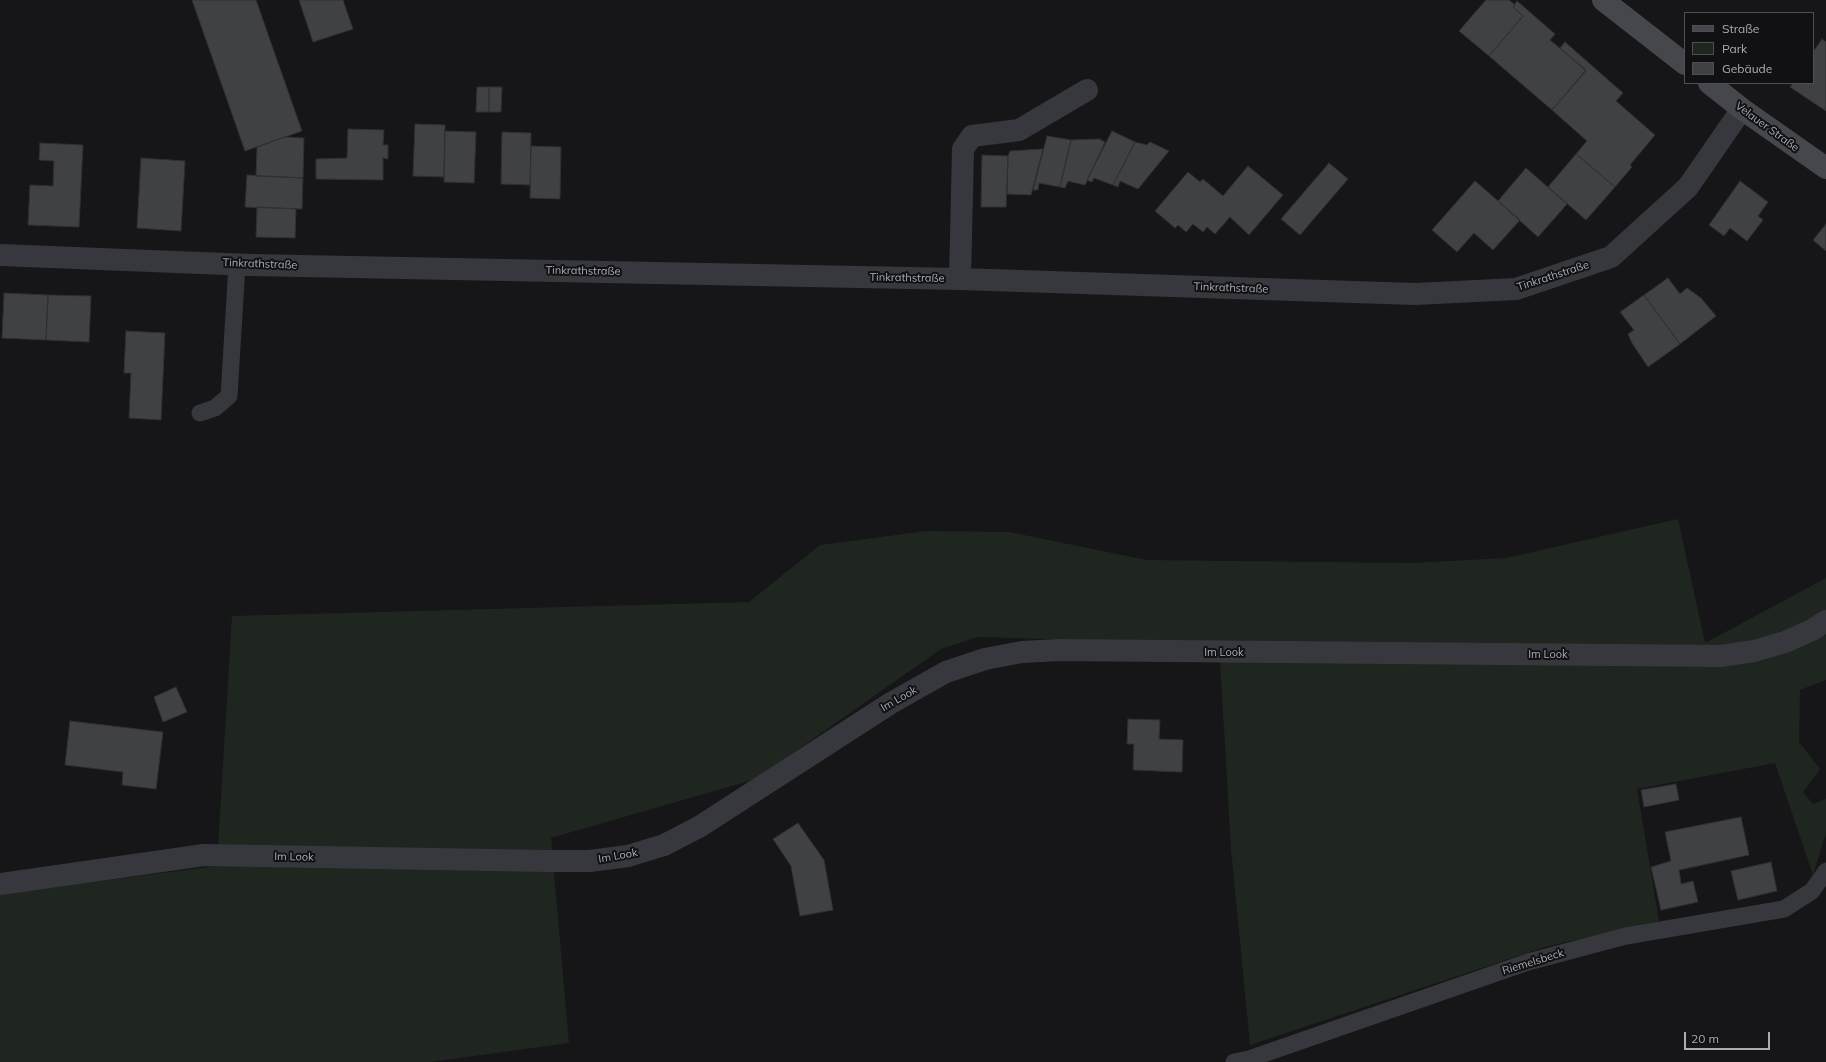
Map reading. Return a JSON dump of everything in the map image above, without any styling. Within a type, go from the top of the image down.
[{"type":"main road","points":[[1603,0],[1684,63]]},
{"type":"main road","name":"Velauer Straße","points":[[1710,84],[1742,109],[1826,168]]},
{"type":"street","points":[[960,279],[963,149],[972,136],[1019,130],[1087,90]]},
{"type":"street","name":"Tinkrathstraße","points":[[0,255],[237,264],[960,279],[1414,294],[1516,289],[1611,257],[1688,187],[1742,109]]},
{"type":"street","name":"Im Look","points":[[0,884],[204,855],[548,862],[590,861],[628,856],[664,845],[699,827],[891,703],[946,672],[985,659],[1022,652],[1059,650],[1184,653],[1721,656],[1754,651],[1785,642],[1812,630],[1826,621]]},
{"type":"lane","points":[[200,414],[214,408],[229,396],[237,264]]},
{"type":"lane","name":"Riemelsbeck","points":[[1234,1062],[1249,1059],[1528,962],[1626,936],[1784,909],[1812,891],[1826,871]]},
{"type":"green space","points":[[1678,519],[1705,643],[1826,578],[1826,680],[1800,690],[1799,742],[1820,769],[1803,792],[1813,804],[1826,799],[1826,833],[1813,875],[1775,763],[1637,789],[1659,921],[1545,947],[1250,1045],[1231,849],[1219,644],[977,637],[941,649],[756,779],[551,838],[569,1043],[431,1062],[0,1062],[0,894],[224,865],[218,847],[232,616],[749,602],[820,545],[926,531],[1009,532],[1147,560],[1411,563],[1506,558]]},
{"type":"building","points":[[192,0],[256,0],[302,131],[245,151]]},
{"type":"building","points":[[299,0],[343,0],[353,29],[313,42]]},
{"type":"building","points":[[1486,0],[1509,0],[1515,5],[1513,7],[1523,16],[1489,56],[1459,31]]},
{"type":"building","points":[[1517,1],[1555,34],[1550,40],[1586,70],[1552,110],[1489,56],[1523,16],[1513,7]]},
{"type":"building","points":[[1822,39],[1826,42],[1826,111],[1790,87],[1792,84],[1814,84],[1814,51]]},
{"type":"building","points":[[1565,42],[1623,93],[1616,101],[1655,135],[1630,165],[1632,167],[1615,187],[1576,154],[1587,141],[1552,110],[1586,71],[1560,48]]},
{"type":"building","points":[[477,87],[489,87],[489,112],[476,112]]},
{"type":"building","points":[[489,87],[502,87],[501,112],[489,112]]},
{"type":"building","points":[[415,124],[445,125],[444,177],[413,176]]},
{"type":"building","points":[[348,129],[384,130],[383,145],[388,145],[388,159],[383,158],[383,180],[316,179],[316,159],[347,158]]},
{"type":"building","points":[[445,131],[476,132],[474,183],[444,182]]},
{"type":"building","points":[[1112,131],[1135,142],[1113,185],[1094,178],[1092,182],[1087,180]]},
{"type":"building","points":[[502,132],[531,133],[530,185],[501,184]]},
{"type":"building","points":[[1047,136],[1071,140],[1060,187],[1039,183],[1038,190],[1033,190]]},
{"type":"building","points":[[285,137],[304,138],[303,178],[256,176],[257,147]]},
{"type":"building","points":[[1099,139],[1105,142],[1085,185],[1068,181],[1065,188],[1060,187],[1071,140]]},
{"type":"building","points":[[1135,142],[1147,145],[1150,142],[1169,151],[1138,189],[1120,181],[1118,187],[1113,185]]},
{"type":"building","points":[[40,143],[83,145],[79,227],[28,225],[30,185],[53,186],[54,161],[39,160]]},
{"type":"building","points":[[531,146],[561,147],[560,199],[530,198]]},
{"type":"building","points":[[1043,149],[1031,195],[1007,194],[1008,156],[1010,151]]},
{"type":"building","points":[[1576,154],[1615,187],[1586,220],[1548,187]]},
{"type":"building","points":[[982,155],[1008,156],[1006,207],[981,207]]},
{"type":"building","points":[[141,158],[185,161],[181,231],[137,228]]},
{"type":"building","points":[[1329,163],[1348,179],[1300,235],[1281,219]]},
{"type":"building","points":[[1248,166],[1283,195],[1249,235],[1230,217],[1215,234],[1207,227],[1203,232],[1193,224],[1186,232],[1178,225],[1175,228],[1155,211],[1188,172],[1200,182],[1203,179],[1223,196]]},
{"type":"building","points":[[1526,168],[1567,204],[1538,237],[1498,201]]},
{"type":"building","points":[[247,175],[303,178],[302,209],[245,207]]},
{"type":"building","points":[[1475,181],[1520,220],[1493,250],[1474,233],[1457,252],[1432,230]]},
{"type":"building","points":[[1740,181],[1768,202],[1758,216],[1763,220],[1747,241],[1730,228],[1724,236],[1709,225]]},
{"type":"building","points":[[257,207],[296,209],[295,238],[256,237]]},
{"type":"building","points":[[1826,224],[1826,251],[1813,240]]},
{"type":"building","points":[[1668,278],[1680,294],[1687,288],[1701,298],[1716,316],[1680,344],[1644,295]]},
{"type":"building","points":[[4,293],[48,295],[46,340],[2,338]]},
{"type":"building","points":[[48,295],[91,296],[89,342],[46,340]]},
{"type":"building","points":[[1644,295],[1680,344],[1648,367],[1632,343],[1628,334],[1634,330],[1620,312]]},
{"type":"building","points":[[126,331],[165,333],[161,420],[129,418],[131,373],[124,373]]},
{"type":"building","points":[[176,687],[187,712],[163,722],[154,697]]},
{"type":"building","points":[[1128,719],[1160,720],[1159,739],[1183,740],[1182,772],[1133,770],[1134,744],[1127,744]]},
{"type":"building","points":[[70,721],[163,732],[156,789],[122,785],[123,772],[65,765]]},
{"type":"building","points":[[1676,784],[1679,800],[1644,807],[1641,790]]},
{"type":"building","points":[[1741,817],[1749,855],[1679,870],[1681,884],[1693,881],[1698,902],[1661,910],[1651,867],[1671,861],[1665,832]]},
{"type":"building","points":[[798,823],[824,860],[833,910],[800,916],[791,866],[773,839]]},
{"type":"building","points":[[1771,862],[1777,891],[1738,900],[1731,871]]}]
